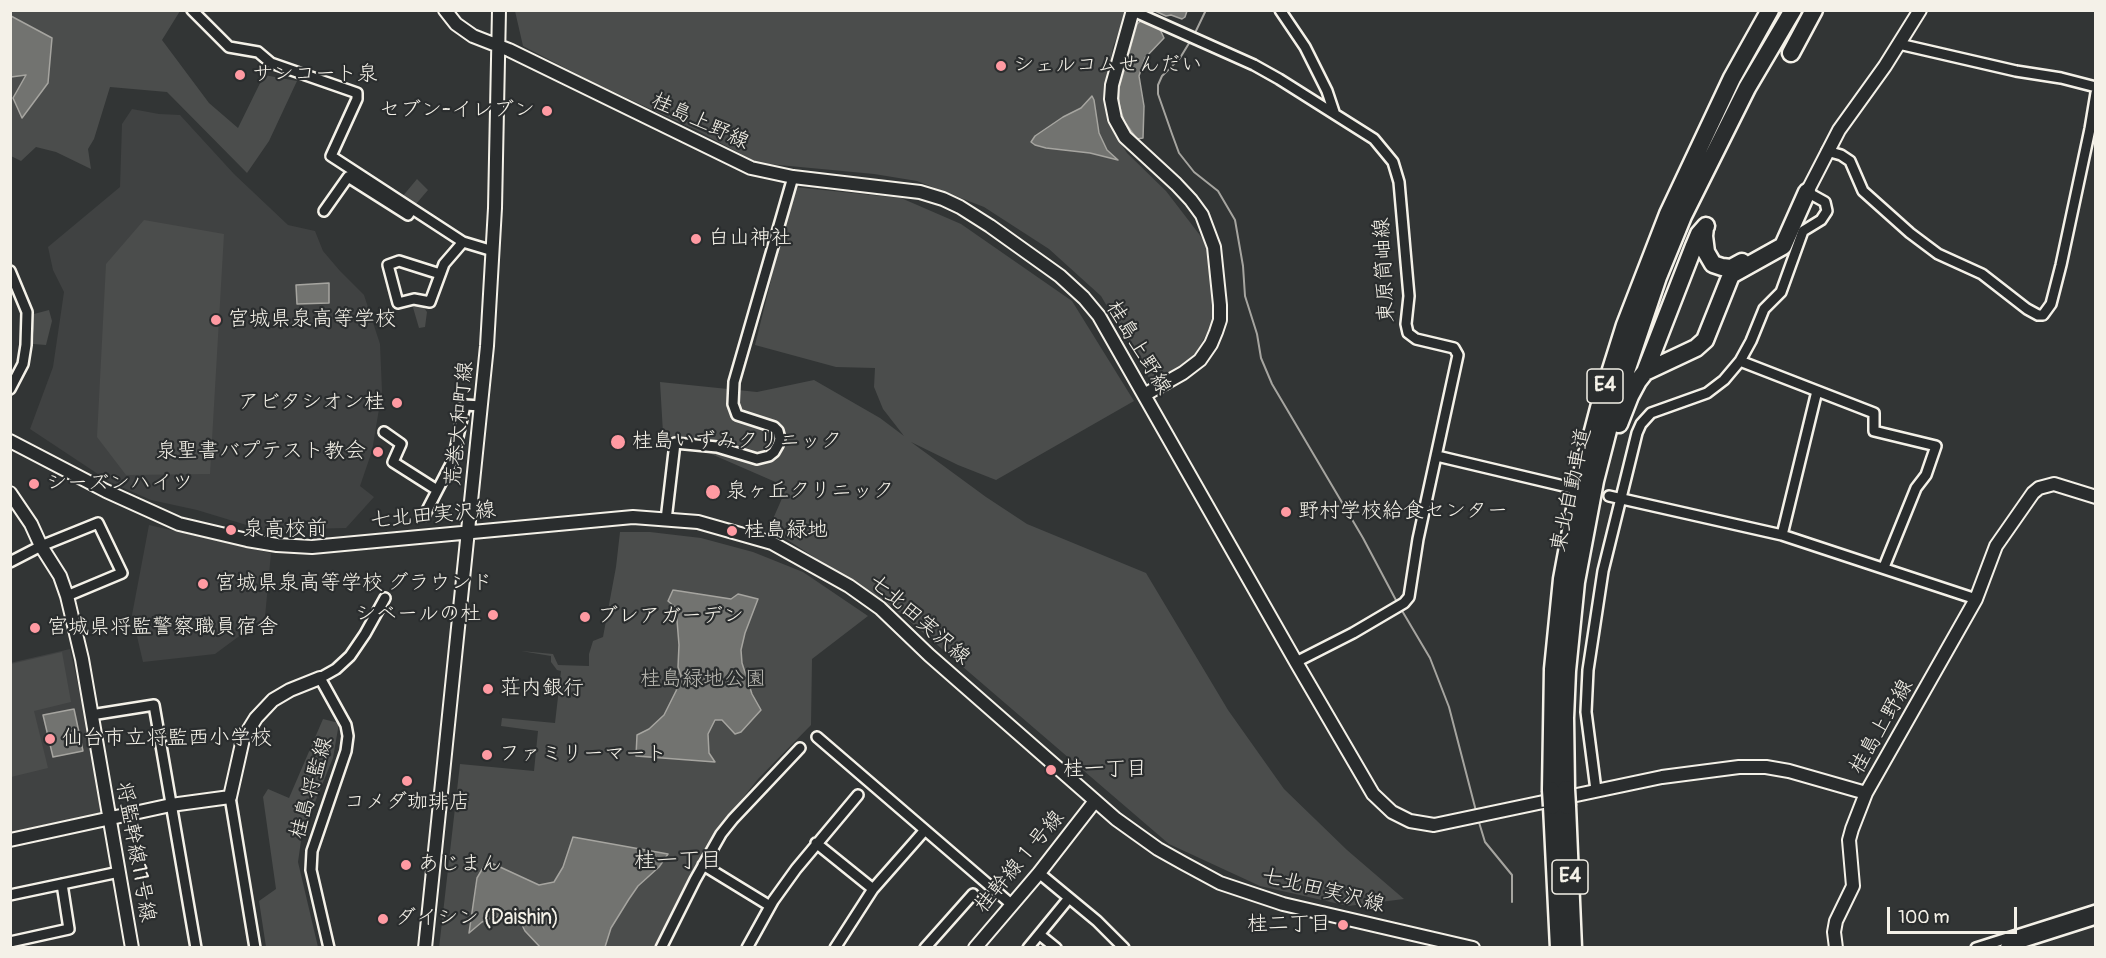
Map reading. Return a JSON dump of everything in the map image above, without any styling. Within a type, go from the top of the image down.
[{"type":"highway","name":"東北自動車道","points":[[1559,948],[1559,798],[1553,669],[1562,579],[1581,477],[1599,408],[1625,325],[1668,214],[1732,78],[1770,10]]},
{"type":"highway","name":"東北自動車道","points":[[1574,948],[1559,798],[1567,671],[1576,582],[1595,481],[1614,407],[1658,277],[1683,216],[1747,88],[1793,10]]},
{"type":"highway","points":[[1791,53],[1814,10]]},
{"type":"highway","points":[[1645,372],[1702,344],[1731,275],[1783,246],[1808,192]]},
{"type":"highway","points":[[1585,530],[1597,504],[1614,438],[1624,410],[1645,372],[1699,234],[1706,226],[1704,243],[1708,258],[1713,264],[1727,268],[1750,258],[1776,242],[1789,229]]},
{"type":"street","points":[[192,10],[229,47],[258,52],[271,63],[357,93],[357,99],[331,156],[463,242],[493,251]]},
{"type":"street","name":"桂島上野線","points":[[445,10],[456,24],[473,36],[751,168],[793,177],[920,192],[970,213],[1060,276],[1084,297],[1099,316],[1373,794],[1392,812],[1410,820],[1434,825],[1662,777],[1739,767],[1766,767],[1789,771],[1866,793],[1976,599],[1996,546],[2039,488],[2054,484],[2096,496]]},
{"type":"street","name":"荒巻大和町線","points":[[425,948],[481,406],[493,251],[500,10]]},
{"type":"street","points":[[1281,10],[1305,47],[1327,91],[1334,112]]},
{"type":"street","points":[[1596,790],[1586,712],[1588,670],[1603,571],[1638,433],[1646,418],[1658,409],[1707,393],[1724,380],[1740,361],[1764,309],[1781,292],[1803,231],[1821,220],[1827,211],[1825,202],[1808,192],[1827,151],[1920,10]]},
{"type":"street","points":[[1133,11],[1112,85],[1111,99],[1115,119],[1125,137],[1176,184],[1202,215],[1214,248],[1220,305],[1220,320],[1216,332],[1200,360],[1183,373],[1144,395]]},
{"type":"street","name":"東原筒岫線","points":[[1133,11],[1270,74],[1374,139],[1387,153],[1396,171],[1409,296],[1406,324],[1408,333],[1416,339],[1454,348],[1458,355],[1418,539],[1409,597],[1404,603],[1353,633],[1296,662]]},
{"type":"street","points":[[1899,44],[2096,87]]},
{"type":"street","points":[[1827,151],[1850,161],[1863,190],[1910,233],[1938,254],[1982,274],[2027,309],[2043,315],[2048,310],[2054,294],[2093,129],[2096,93]]},
{"type":"street","points":[[324,212],[348,177],[408,215],[412,209]]},
{"type":"street","points":[[666,520],[675,443],[717,447],[757,459],[769,456],[778,445],[780,439],[774,427],[737,415],[733,404],[734,382],[793,177]]},
{"type":"street","points":[[440,274],[399,261],[388,265],[398,303],[414,299],[430,302],[444,264],[463,242]]},
{"type":"street","points":[[10,271],[15,293],[27,312],[23,364],[10,389]]},
{"type":"street","points":[[1740,361],[1874,413],[1874,431],[1936,446],[1926,475],[1916,488],[1884,567]]},
{"type":"street","points":[[1782,535],[1817,391]]},
{"type":"street","points":[[424,516],[453,460],[465,405],[481,406]]},
{"type":"street","points":[[384,432],[401,444],[393,462],[437,490]]},
{"type":"street","name":"七北田実沢線","points":[[10,441],[105,491],[179,524],[247,540],[312,547],[633,517],[698,522],[772,543],[849,586],[880,608],[929,655],[1095,801],[1134,832],[1167,854],[1220,883],[1283,904],[1473,948]]},
{"type":"street","points":[[1437,456],[1572,488]]},
{"type":"street","name":"将監幹線11号線","points":[[10,493],[14,506],[31,524],[41,546],[60,576],[67,596],[82,659],[132,948]]},
{"type":"street","points":[[1610,496],[1782,535],[1976,599]]},
{"type":"street","points":[[10,562],[41,546],[98,524],[122,573],[67,596]]},
{"type":"street","points":[[255,948],[230,797],[243,739],[256,718],[273,700],[336,669],[350,656],[385,597]]},
{"type":"street","name":"桂島将監線","points":[[320,678],[346,725],[348,736],[346,751],[312,850],[311,870],[329,948]]},
{"type":"street","points":[[91,715],[154,705],[196,948]]},
{"type":"street","points":[[817,737],[1011,904]]},
{"type":"street","points":[[661,948],[703,865],[733,819],[800,748]]},
{"type":"street","points":[[1836,948],[1834,932],[1836,921],[1853,886],[1849,840],[1851,829],[1866,793]]},
{"type":"street","points":[[747,948],[770,906],[816,843],[858,795]]},
{"type":"street","points":[[10,840],[171,804],[230,797]]},
{"type":"street","name":"桂幹線１号線","points":[[975,948],[1039,873],[1095,801]]},
{"type":"street","points":[[835,948],[873,889],[925,830]]},
{"type":"street","points":[[816,843],[873,889]]},
{"type":"street","points":[[703,865],[770,906]]},
{"type":"street","points":[[10,895],[119,872]]},
{"type":"street","points":[[1039,873],[1097,921],[1124,948]]},
{"type":"street","points":[[10,942],[69,929],[62,884]]},
{"type":"street","points":[[925,948],[973,894]]},
{"type":"street","points":[[1028,948],[1070,898]]},
{"type":"street","points":[[1976,948],[2096,910]]},
{"type":"street","points":[[2005,948],[2096,919]]},
{"type":"street","points":[[1040,934],[1056,948]]},
{"type":"street","points":[[1412,948],[1415,934]]},
{"type":"shaded area","points":[[1155,11],[1187,11],[1182,19]]},
{"type":"shaded area","points":[[11,16],[52,38],[48,83],[22,118],[13,98],[26,75],[11,77]]},
{"type":"shaded area","points":[[1142,20],[1159,27],[1164,38],[1145,58],[1139,76],[1144,106],[1143,138],[1137,139],[1124,121],[1119,104],[1119,88],[1137,24]]},
{"type":"shaded area","points":[[1092,96],[1099,133],[1107,150],[1118,160],[1090,153],[1046,148],[1031,142],[1035,136],[1081,108]]},
{"type":"shaded area","name":"宮城県泉高等学校","points":[[132,109],[180,115],[234,174],[288,225],[315,231],[323,251],[364,295],[380,344],[382,391],[372,451],[360,486],[374,497],[346,528],[263,530],[197,510],[151,500],[110,482],[30,429],[53,367],[64,292],[53,270],[48,247],[120,187],[122,124]]},
{"type":"shaded area","points":[[329,283],[329,303],[297,304],[296,285]]},
{"type":"shaded area","name":"宮城県泉高等学校 グラウンド","points":[[149,525],[271,553],[265,617],[215,654],[143,662],[132,615]]},
{"type":"shaded area","points":[[673,590],[731,599],[738,594],[758,599],[741,650],[742,663],[752,694],[761,710],[741,732],[735,734],[722,720],[715,720],[708,734],[709,753],[715,762],[636,756],[637,735],[649,729],[664,715],[681,676],[678,667],[676,608],[668,601]]},
{"type":"shaded area","name":"仙台市立将監西小学校","points":[[70,649],[107,815],[11,836],[10,663]]},
{"type":"shaded area","points":[[74,709],[83,751],[53,757],[43,715]]},
{"type":"shaded area","points":[[573,837],[668,854],[629,899],[611,928],[605,947],[540,947],[525,931],[520,921],[495,917],[482,922],[469,933],[477,878],[487,861],[539,885],[554,882],[563,867]]},
{"type":"green space","points":[[10,11],[180,11],[162,40],[209,103],[238,128],[264,75],[297,81],[269,141],[247,173],[167,92],[110,87],[94,139],[88,149],[91,169],[56,152],[36,147],[21,161],[11,156]]},
{"type":"green space","points":[[515,11],[1125,11],[1113,47],[1104,96],[1107,122],[1127,153],[1166,191],[1209,247],[1214,321],[1194,356],[1181,367],[1152,383],[1101,296],[1049,249],[984,207],[917,181],[874,174],[758,163],[696,130],[590,81],[523,46]]},
{"type":"green space","points":[[417,179],[428,190],[416,204],[402,197]]},
{"type":"green space","points":[[794,187],[901,198],[961,224],[1072,301],[1134,401],[996,480],[958,465],[911,442],[1027,524],[1146,573],[1228,710],[1284,789],[1347,850],[1404,899],[1348,906],[1260,886],[1169,844],[899,612],[769,528],[787,487],[663,433],[660,382],[757,392],[814,380],[880,418],[904,436],[883,409],[874,387],[875,368],[836,367],[755,345]]},
{"type":"green space","points":[[144,220],[224,234],[210,474],[126,475],[97,437],[106,264]]},
{"type":"green space","points":[[412,304],[422,305],[427,312],[425,327],[419,328]]},
{"type":"green space","points":[[49,310],[52,321],[46,345],[33,344],[34,334],[30,315]]},
{"type":"green space","name":"桂島緑地公園","points":[[620,532],[650,532],[701,538],[753,552],[803,572],[868,616],[812,659],[811,725],[758,779],[721,825],[682,892],[656,947],[439,948],[460,764],[534,771],[538,731],[501,726],[502,718],[555,723],[561,671],[557,670],[551,662],[551,656],[521,651],[553,654],[558,665],[589,666],[589,654],[593,641],[603,637]]},
{"type":"green space","points":[[62,652],[71,702],[34,711],[48,768],[11,777],[11,664]]},
{"type":"green space","points":[[323,719],[339,723],[333,758],[302,834],[298,862],[318,947],[266,947],[259,901],[276,889],[263,797],[268,789],[289,798]]},
{"type":"waterway","points":[[1194,35],[1206,10]]},
{"type":"waterway","points":[[1191,40],[1180,58],[1162,76],[1158,85],[1158,94],[1172,134],[1179,153],[1194,172],[1218,191],[1235,220],[1243,266],[1245,296],[1257,334],[1261,358],[1272,384],[1363,538],[1398,604]]},
{"type":"waterway","points":[[1401,609],[1430,658],[1449,707],[1476,811]]},
{"type":"waterway","points":[[1478,819],[1485,842],[1512,875],[1512,902]]},
{"type":"place","name":"シェルコムせんだい","points":[[1001,66]]},
{"type":"place","name":"サンコート泉","points":[[240,75]]},
{"type":"place","name":"セブン-イレブン","points":[[547,111]]},
{"type":"place","name":"白山神社","points":[[696,239]]},
{"type":"place","name":"宮城県泉高等学校","points":[[216,320]]},
{"type":"place","name":"アビタシオン桂","points":[[397,403]]},
{"type":"place","name":"桂島いずみクリニック","points":[[618,442]]},
{"type":"place","name":"泉聖書バプテスト教会","points":[[378,452]]},
{"type":"place","name":"シーズンハイツ","points":[[34,484]]},
{"type":"place","name":"泉ヶ丘クリニック","points":[[713,492]]},
{"type":"place","name":"野村学校給食センター","points":[[1286,512]]},
{"type":"place","name":"泉高校前","points":[[231,530]]},
{"type":"place","name":"桂島緑地","points":[[732,531]]},
{"type":"place","name":"宮城県泉高等学校 グラウンド","points":[[203,584]]},
{"type":"place","name":"シベールの杜","points":[[493,615]]},
{"type":"place","name":"ブレアガーデン","points":[[585,617]]},
{"type":"place","name":"宮城県将監警察職員宿舎","points":[[35,628]]},
{"type":"place","name":"荘内銀行","points":[[488,689]]},
{"type":"place","name":"仙台市立将監西小学校","points":[[50,739]]},
{"type":"place","name":"ファミリーマート","points":[[487,755]]},
{"type":"place","name":"桂一丁目","points":[[1051,770]]},
{"type":"place","name":"コメダ珈琲店","points":[[407,781]]},
{"type":"place","name":"あじまん","points":[[406,865]]},
{"type":"place","name":"ダイシン (Daishin)","points":[[383,919]]},
{"type":"place","name":"桂二丁目","points":[[1343,925]]},
{"type":"district","name":"桂一丁目","points":[[678,861]]}]
